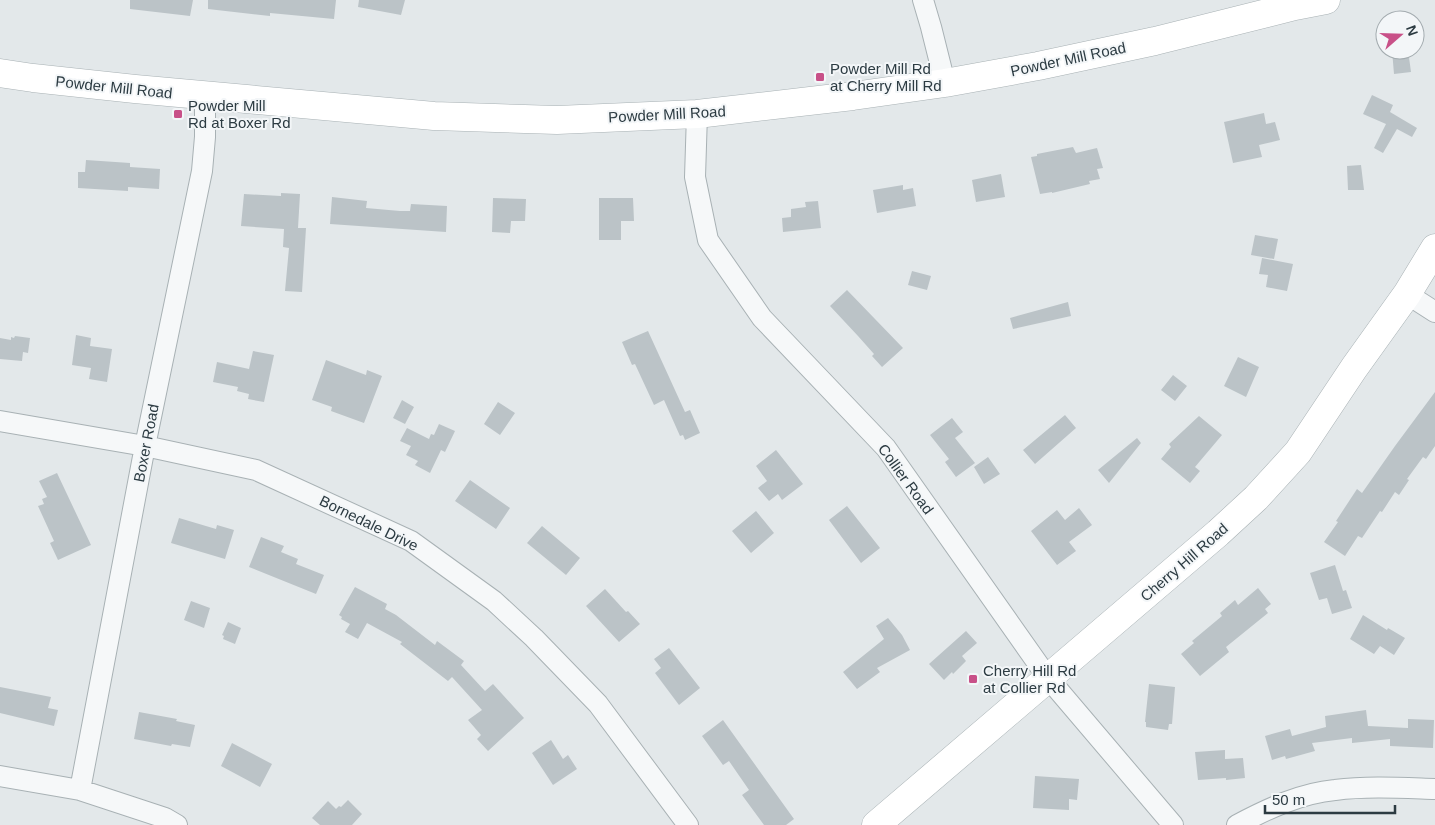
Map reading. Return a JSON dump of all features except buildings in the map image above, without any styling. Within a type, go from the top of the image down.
[{"type":"main road","name":"Powder Mill Road","points":[[0,73],[205,96],[434,116],[557,120],[697,114],[799,103],[945,83],[1146,43],[1326,0]]},
{"type":"main road","name":"Cherry Hill Road","points":[[876,825],[1218,533],[1256,498],[1298,452],[1354,368],[1407,294],[1435,248]]},
{"type":"street","points":[[923,0],[945,83]]},
{"type":"street","name":"Boxer Road","points":[[80,790],[145,446],[202,171],[205,136],[205,96]]},
{"type":"street","name":"Collier Road","points":[[697,114],[695,177],[708,240],[762,318],[886,448],[1048,678],[1173,825]]},
{"type":"street","points":[[1407,294],[1435,312]]},
{"type":"street","name":"Bornedale Drive","points":[[0,421],[145,446],[256,470],[412,541],[494,601],[579,684],[598,704],[688,825]]},
{"type":"street","points":[[0,776],[80,790],[165,818],[177,825]]},
{"type":"street","points":[[1237,825],[1291,800],[1334,790],[1385,787],[1435,789]]},
{"type":"place","name":"Powder Mill Rd at Cherry Mill Rd","points":[[820,77]]},
{"type":"place","name":"Powder Mill Rd at Boxer Rd","points":[[178,114]]},
{"type":"place","name":"Cherry Hill Rd at Collier Rd","points":[[973,679]]}]
